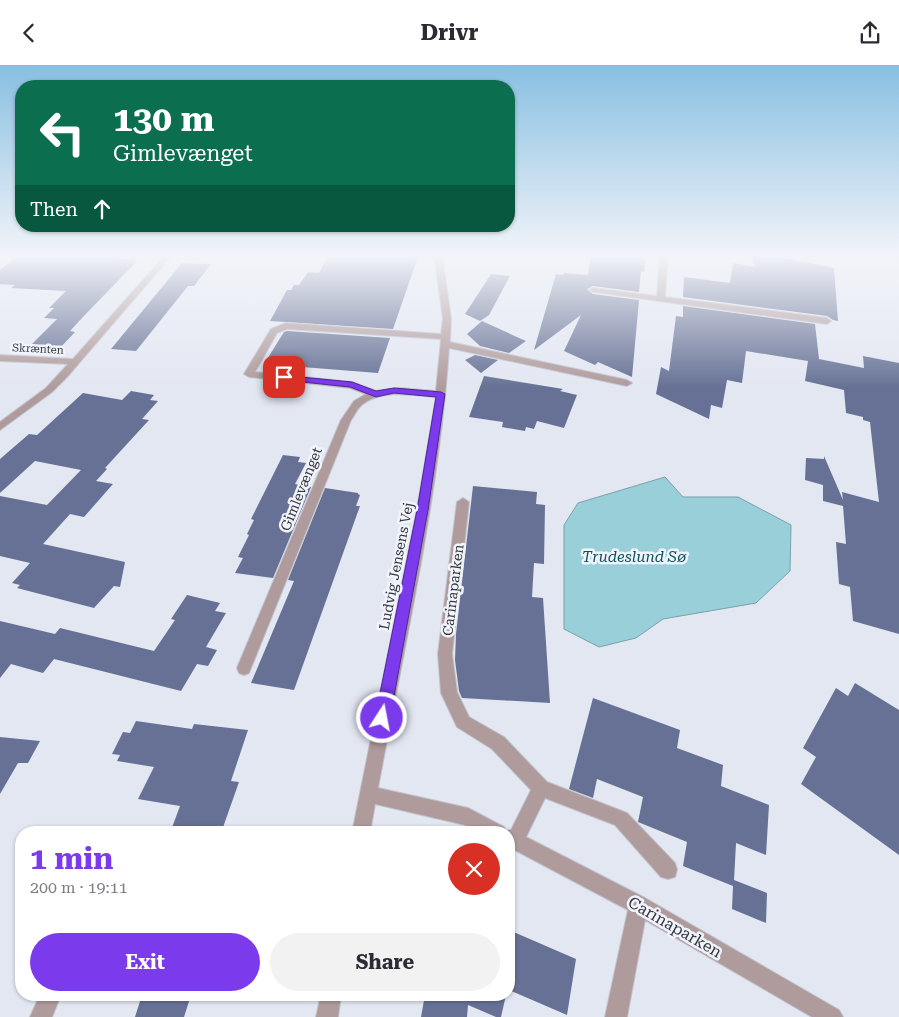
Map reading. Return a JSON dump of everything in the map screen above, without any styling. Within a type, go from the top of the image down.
[{"type":"street","points":[[0,427],[49,390],[131,298]]},
{"type":"street","name":"Ludvig Jensens Vej","points":[[362,826],[423,510],[441,394],[447,319],[444,298]]},
{"type":"street","points":[[657,298],[827,321]]},
{"type":"street","points":[[376,394],[352,385],[249,374],[274,331],[286,326],[446,340],[627,383]]},
{"type":"street","name":"Skrænten","points":[[0,358],[75,362]]},
{"type":"street","name":"Gimlevænget","points":[[244,668],[346,420],[359,402],[376,394],[394,391],[441,394]]},
{"type":"street","name":"Carinaparken","points":[[463,502],[445,654],[449,693],[464,722],[498,743],[541,788],[621,819],[668,871]]},
{"type":"street","points":[[515,827],[541,788]]},
{"type":"street","name":"Carinaparken","points":[[368,794],[468,817],[486,826]]},
{"type":"street","name":"Carinaparken","points":[[515,841],[638,905],[832,1017]]},
{"type":"street","points":[[616,1017],[638,905]]},
{"type":"street","points":[[41,1017],[48,1001]]},
{"type":"street","points":[[327,1017],[330,1001]]},
{"type":"water","name":"Trudeslund Sø","points":[[665,477],[683,497],[738,497],[791,525],[790,571],[756,603],[663,619],[636,638],[599,647],[564,629],[564,525],[578,503]]},
{"type":"building","points":[[59,298],[101,298],[70,331],[75,332],[59,349],[32,347],[35,344],[32,344],[57,319],[44,318],[54,308],[49,308]]},
{"type":"building","points":[[153,298],[178,298],[136,351],[111,349]]},
{"type":"building","points":[[282,298],[404,298],[393,329],[270,321]]},
{"type":"building","points":[[475,298],[498,298],[489,315],[480,321],[465,314]]},
{"type":"building","points":[[549,298],[639,300],[632,377],[598,362],[595,365],[564,351],[581,315],[534,350]]},
{"type":"building","points":[[694,298],[836,298],[838,321],[827,316]]},
{"type":"building","points":[[683,306],[815,324],[819,359],[864,368],[863,356],[899,363],[899,634],[853,621],[850,587],[839,584],[836,542],[846,544],[843,506],[823,501],[823,485],[805,480],[806,458],[824,459],[824,456],[843,500],[842,492],[879,502],[870,422],[863,420],[863,417],[846,413],[844,390],[805,381],[808,361],[746,351],[742,383],[727,380],[722,408],[711,405],[709,419],[656,394],[661,367],[669,371],[676,316],[683,317]]},
{"type":"building","points":[[482,321],[526,341],[509,353],[480,346],[467,334]]},
{"type":"building","points":[[284,332],[390,338],[378,373],[264,364]]},
{"type":"building","points":[[475,355],[498,360],[481,373],[465,360]]},
{"type":"building","points":[[484,376],[563,389],[560,391],[577,395],[564,428],[537,421],[534,429],[526,427],[525,431],[502,427],[503,422],[469,417]]},
{"type":"building","points":[[131,391],[154,395],[150,400],[158,401],[142,419],[149,420],[105,468],[107,469],[96,481],[113,484],[84,517],[70,514],[43,544],[125,562],[120,587],[114,586],[94,608],[17,588],[20,585],[12,583],[30,563],[0,556],[0,496],[47,505],[81,470],[35,461],[0,493],[0,459],[29,434],[37,435],[83,393],[122,400]]},
{"type":"building","points":[[283,455],[300,457],[298,462],[306,463],[295,484],[311,487],[273,578],[235,573],[243,558],[238,557],[249,535],[247,534],[254,520],[251,519]]},
{"type":"building","points":[[473,486],[537,492],[536,504],[545,505],[544,564],[534,563],[532,597],[543,598],[550,703],[462,698],[459,691],[455,660],[456,634]]},
{"type":"building","points":[[325,488],[358,493],[360,495],[356,506],[360,506],[294,690],[251,683],[294,581],[288,580]]},
{"type":"building","points":[[187,595],[220,603],[215,611],[226,613],[206,647],[217,650],[208,666],[197,664],[181,691],[54,659],[43,673],[11,664],[0,678],[0,621],[55,634],[60,628],[154,651],[175,620],[171,619]]},
{"type":"building","points":[[855,683],[899,710],[899,855],[801,784],[816,757],[803,748],[836,688],[848,696]]},
{"type":"building","points":[[593,698],[680,730],[677,748],[723,765],[721,786],[769,805],[766,855],[736,843],[734,880],[767,893],[766,923],[732,909],[733,886],[683,866],[687,842],[638,822],[643,797],[597,779],[593,798],[569,789]]},
{"type":"building","points":[[136,721],[192,729],[194,724],[248,730],[231,781],[239,782],[223,826],[173,826],[180,806],[138,799],[154,767],[117,761],[120,755],[112,754],[123,732],[130,733]]},
{"type":"building","points":[[0,737],[40,741],[28,763],[18,763],[0,794]]},
{"type":"building","points":[[515,933],[576,959],[567,1015],[515,993]]},
{"type":"building","points":[[140,1001],[189,1001],[184,1017],[135,1017]]},
{"type":"building","points":[[424,1001],[505,1001],[501,1017],[496,1017],[468,1005],[467,1017],[421,1017]]},
{"type":"route","points":[[284,377],[352,385],[376,394],[394,391],[441,394],[423,510],[382,718]]}]
